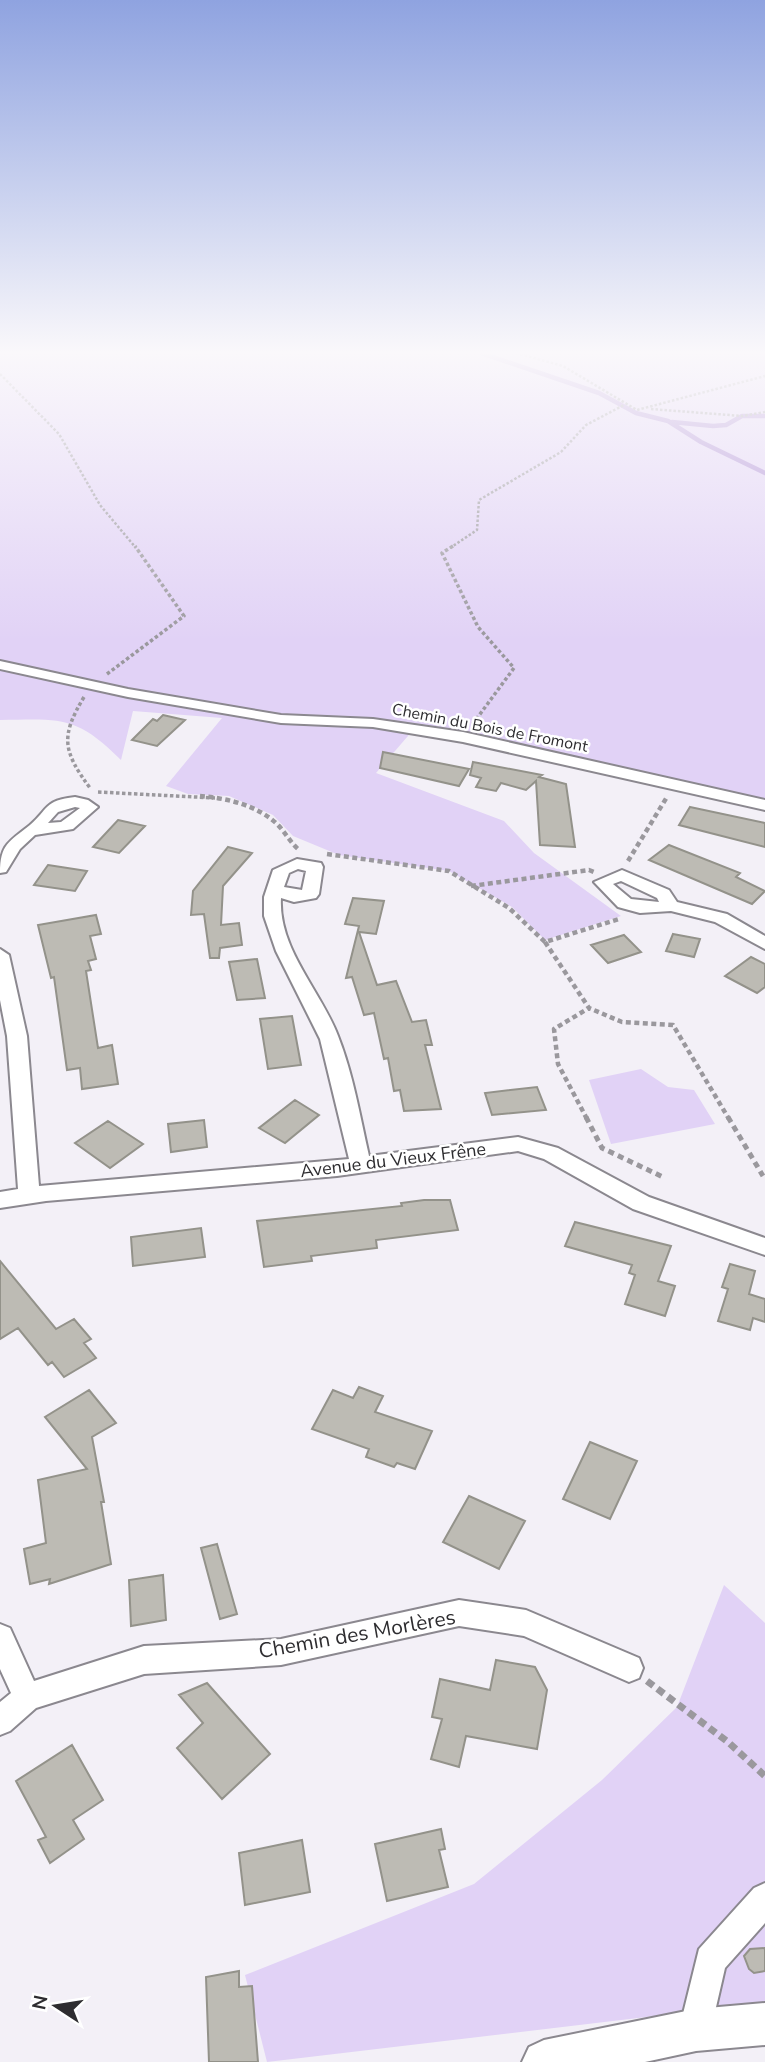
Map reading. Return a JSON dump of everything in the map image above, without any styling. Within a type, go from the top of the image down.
[{"type":"street","name":"Chemin du Bois de Fromont","points":[[0,665],[92,685],[281,719],[373,723],[463,737],[765,804]]},
{"type":"street","points":[[0,868],[13,845],[38,827]]},
{"type":"street","points":[[671,906],[663,894],[616,877],[603,882],[613,897],[638,909],[671,906],[721,918],[765,943]]},
{"type":"street","points":[[275,890],[271,903],[280,944],[315,1000],[330,1038],[361,1165]]},
{"type":"street","points":[[0,955],[17,1037],[29,1195]]},
{"type":"street","name":"Avenue du Vieux Frêne","points":[[0,1200],[29,1195],[361,1165],[518,1144],[551,1153],[640,1203],[765,1247]]},
{"type":"street","name":"Chemin des Morlères","points":[[0,1721],[27,1697],[144,1660],[281,1652],[459,1613],[526,1623],[629,1668]]},
{"type":"street","points":[[0,1637],[27,1697]]},
{"type":"street","points":[[696,2030],[709,1960],[765,1899]]},
{"type":"street","points":[[544,2062],[696,2030],[765,2024]]},
{"type":"path","points":[[68,449],[100,505],[151,565],[184,616],[92,685],[67,724],[68,759],[92,792],[123,795],[188,794],[234,802],[274,821],[295,848],[309,851]]},
{"type":"path","points":[[463,737],[514,668],[478,627],[442,553],[477,530],[479,500],[564,449]]},
{"type":"path","points":[[470,886],[589,870],[616,877],[674,784]]},
{"type":"path","points":[[322,853],[449,871],[509,908],[545,942],[589,1008],[622,1022],[673,1025],[763,1176]]},
{"type":"path","points":[[545,942],[620,918],[638,909]]},
{"type":"path","points":[[589,1008],[554,1029],[558,1064],[602,1148],[663,1177]]},
{"type":"path","points":[[629,1668],[728,1742],[765,1776]]},
{"type":"shaded area","points":[[0,449],[765,449],[765,801],[596,761],[414,729],[376,773],[504,821],[534,853],[621,916],[545,940],[512,907],[449,871],[339,855],[293,836],[273,815],[229,796],[188,794],[166,786],[222,718],[133,711],[121,760],[79,727],[53,720],[0,720]]},
{"type":"shaded area","points":[[641,1069],[668,1087],[694,1090],[715,1124],[611,1144],[589,1080]]},
{"type":"shaded area","points":[[724,1585],[765,1623],[765,2003],[267,2062],[245,1975],[474,1884],[602,1780],[677,1707]]},
{"type":"building","points":[[163,715],[185,720],[157,746],[132,740],[153,719],[157,721]]},
{"type":"building","points":[[383,752],[469,769],[459,786],[380,768]]},
{"type":"building","points":[[473,762],[542,775],[539,777],[566,784],[575,847],[540,845],[536,781],[526,790],[501,783],[496,791],[476,787],[481,778],[470,775]]},
{"type":"building","points":[[690,807],[765,823],[765,847],[679,825]]},
{"type":"building","points":[[118,820],[145,826],[119,853],[93,847]]},
{"type":"building","points":[[669,845],[740,873],[736,877],[765,891],[752,904],[649,860]]},
{"type":"building","points":[[228,847],[252,853],[223,886],[221,925],[239,923],[242,945],[220,948],[219,958],[210,958],[204,914],[191,915],[193,891]]},
{"type":"building","points":[[48,865],[87,871],[75,891],[34,885]]},
{"type":"building","points":[[353,898],[384,901],[376,934],[359,932],[377,985],[396,981],[412,1022],[426,1020],[432,1045],[425,1045],[441,1109],[404,1111],[400,1090],[394,1091],[388,1058],[384,1059],[374,1013],[364,1015],[352,977],[346,978],[359,926],[345,924]]},
{"type":"building","points":[[96,915],[101,934],[90,936],[96,959],[88,961],[91,970],[86,971],[98,1048],[112,1045],[118,1084],[82,1089],[80,1068],[67,1070],[54,977],[51,978],[38,925]]},
{"type":"building","points":[[673,934],[700,939],[694,957],[666,951]]},
{"type":"building","points":[[624,935],[641,952],[608,963],[591,945]]},
{"type":"building","points":[[751,957],[765,964],[765,987],[757,993],[725,976]]},
{"type":"building","points":[[257,959],[265,998],[237,1000],[229,962]]},
{"type":"building","points":[[292,1016],[301,1065],[268,1069],[260,1019]]},
{"type":"building","points":[[537,1087],[546,1110],[492,1115],[485,1093]]},
{"type":"building","points":[[295,1100],[319,1115],[285,1143],[259,1128]]},
{"type":"building","points":[[204,1120],[207,1147],[171,1152],[168,1124]]},
{"type":"building","points":[[108,1121],[143,1144],[110,1168],[75,1143]]},
{"type":"building","points":[[450,1200],[458,1230],[376,1240],[377,1248],[311,1256],[312,1261],[264,1267],[257,1221],[402,1206],[401,1203]]},
{"type":"building","points":[[575,1222],[671,1246],[658,1281],[675,1286],[665,1316],[625,1304],[635,1275],[629,1273],[632,1265],[565,1246]]},
{"type":"building","points":[[201,1228],[205,1257],[133,1266],[131,1237]]},
{"type":"building","points":[[0,1261],[56,1329],[74,1319],[91,1339],[84,1343],[96,1358],[64,1377],[52,1362],[48,1365],[18,1328],[0,1339]]},
{"type":"building","points":[[730,1264],[755,1271],[749,1294],[765,1299],[765,1322],[753,1318],[750,1330],[718,1321],[728,1289],[722,1287]]},
{"type":"building","points":[[359,1387],[383,1396],[375,1412],[432,1431],[415,1469],[397,1463],[394,1467],[366,1457],[369,1449],[312,1429],[333,1390],[353,1398]]},
{"type":"building","points":[[89,1390],[116,1423],[92,1437],[104,1502],[101,1502],[111,1564],[49,1584],[50,1579],[30,1584],[24,1549],[46,1543],[38,1480],[87,1469],[45,1417]]},
{"type":"building","points":[[590,1442],[637,1461],[610,1519],[563,1499]]},
{"type":"building","points":[[469,1496],[525,1521],[499,1569],[443,1542]]},
{"type":"building","points":[[217,1544],[237,1614],[220,1619],[201,1548]]},
{"type":"building","points":[[163,1575],[166,1620],[131,1626],[129,1580]]},
{"type":"building","points":[[496,1660],[535,1667],[547,1690],[537,1749],[466,1736],[459,1767],[431,1759],[442,1719],[432,1717],[440,1679],[490,1690]]},
{"type":"building","points":[[207,1683],[270,1754],[222,1799],[177,1748],[203,1723],[179,1695]]},
{"type":"building","points":[[72,1745],[103,1800],[73,1820],[84,1839],[50,1863],[38,1840],[46,1837],[16,1781]]},
{"type":"building","points":[[441,1829],[445,1849],[439,1850],[448,1887],[387,1901],[375,1844]]},
{"type":"building","points":[[302,1840],[310,1892],[245,1905],[239,1853]]},
{"type":"building","points":[[765,1948],[765,1971],[754,1973],[749,1969],[744,1956],[750,1949]]},
{"type":"building","points":[[239,1971],[239,1987],[252,1986],[258,2062],[209,2062],[206,1977]]},
{"type":"waterway","points":[[716,449],[765,473]]}]
